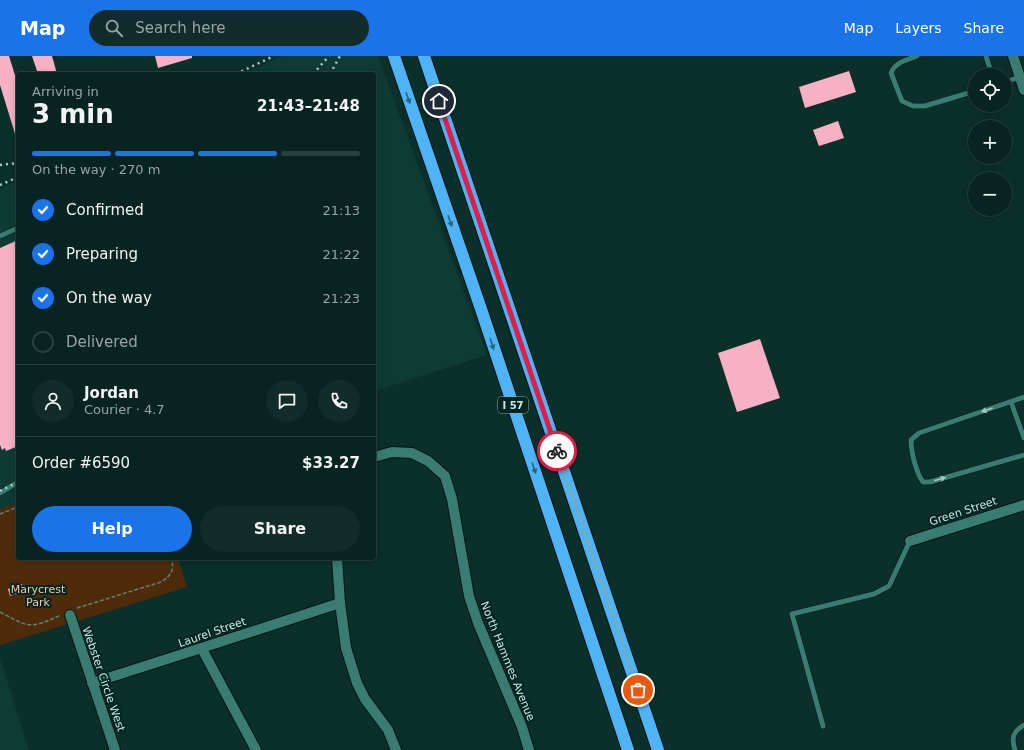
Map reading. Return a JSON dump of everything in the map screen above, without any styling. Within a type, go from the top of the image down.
[{"type":"highway","name":"I 57","points":[[424,56],[658,750]]},
{"type":"highway","name":"I 57","points":[[395,59],[480,306],[628,750]]},
{"type":"street","points":[[1013,56],[1024,90]]},
{"type":"street","name":"North Hammes Avenue","points":[[376,456],[392,452],[412,453],[428,461],[445,476],[452,499],[469,596],[478,623],[522,728],[529,750]]},
{"type":"street","name":"Green Street","points":[[910,541],[1024,505]]},
{"type":"street","points":[[337,560],[340,603],[346,648],[357,683],[366,699],[388,730],[396,750]]},
{"type":"street","name":"Laurel Street","points":[[92,683],[202,649],[340,603]]},
{"type":"street","name":"Webster Circle West","points":[[69,613],[115,750]]},
{"type":"street","points":[[202,649],[256,750]]},
{"type":"lane","points":[[917,56],[898,63],[893,68],[891,73],[902,101],[913,106],[925,106],[968,93]]},
{"type":"lane","points":[[986,56],[990,68]]},
{"type":"lane","points":[[1012,80],[1020,78]]},
{"type":"lane","points":[[0,236],[16,229]]},
{"type":"lane","points":[[1024,397],[919,433],[911,440],[911,447],[920,478],[923,482],[930,482],[1024,455]]},
{"type":"lane","points":[[1011,402],[1024,438]]},
{"type":"lane","points":[[0,493],[16,483]]},
{"type":"lane","points":[[823,726],[792,614],[874,594],[889,586],[910,541]]},
{"type":"lane","points":[[1015,750],[1013,734],[1024,725]]},
{"type":"path","points":[[0,514],[16,508]]},
{"type":"path","points":[[0,612],[21,624],[28,626],[44,623],[161,582],[172,572],[173,566],[172,560]]},
{"type":"shaded area","points":[[282,56],[378,56],[487,355],[376,390],[376,72],[248,72]]},
{"type":"shaded area","points":[[16,182],[16,504],[0,509],[0,189]]},
{"type":"shaded area","points":[[0,658],[29,750],[0,750]]},
{"type":"green space","name":"Marycrest Park","points":[[16,504],[16,560],[179,560],[187,587],[0,645],[0,509]]},
{"type":"building","points":[[0,56],[9,56],[16,79],[16,137],[0,85]]},
{"type":"building","points":[[32,56],[52,56],[56,72],[37,72]]},
{"type":"building","points":[[155,56],[192,56],[192,58],[158,68]]},
{"type":"building","points":[[849,71],[856,92],[805,108],[799,87]]},
{"type":"building","points":[[838,121],[844,138],[819,146],[813,130]]},
{"type":"building","points":[[16,241],[16,447],[6,451],[5,448],[2,450],[0,445],[0,248]]},
{"type":"building","points":[[760,339],[780,398],[737,412],[718,353]]},
{"type":"building","points":[[22,584],[24,591],[10,596],[8,589]]},
{"type":"railway","points":[[240,72],[274,56]]},
{"type":"railway","points":[[315,72],[329,56]]},
{"type":"railway","points":[[331,72],[340,56]]},
{"type":"railway","points":[[0,165],[16,163]]},
{"type":"railway","points":[[0,185],[16,178]]},
{"type":"railway","points":[[0,491],[16,483]]},
{"type":"way so far","points":[[557,451],[638,690]]},
{"type":"route","points":[[439,101],[557,451]]}]
